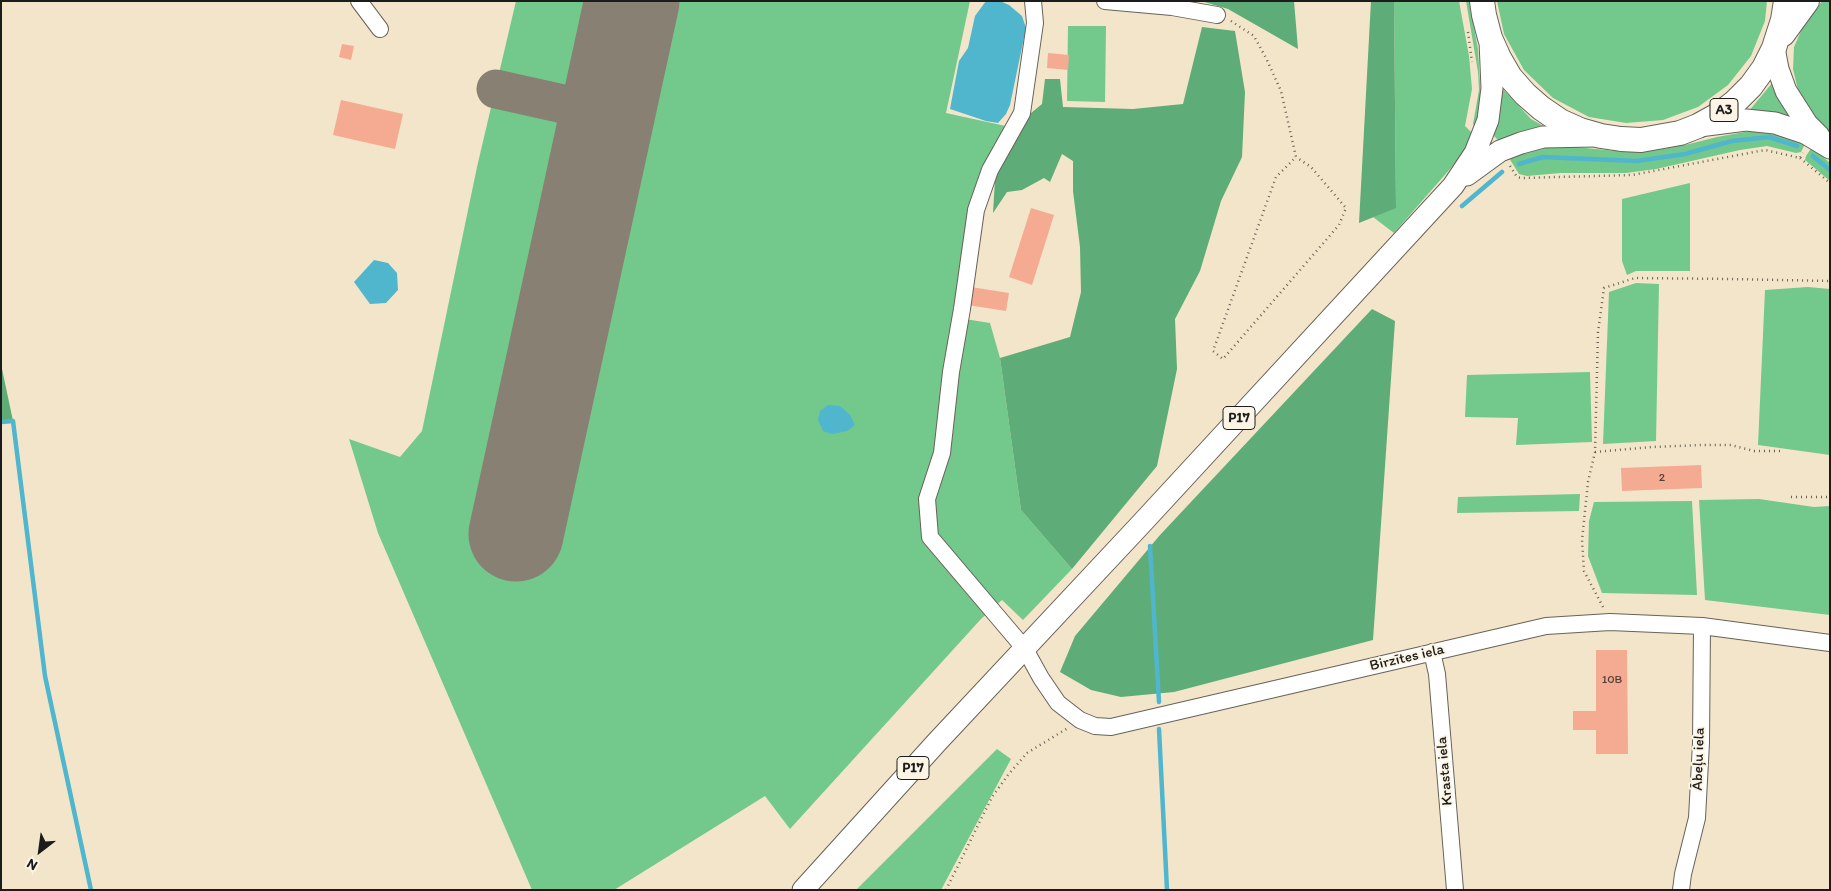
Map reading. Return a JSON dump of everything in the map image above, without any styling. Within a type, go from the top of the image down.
[{"type":"highway","name":"A3","points":[[1482,1],[1490,38],[1499,58],[1510,77],[1530,99],[1560,121],[1580,130],[1601,136],[1641,140],[1670,135],[1698,126],[1718,115],[1735,102],[1755,80],[1775,46],[1807,1]]},
{"type":"highway","name":"A3","points":[[1775,46],[1783,20],[1786,1]]},
{"type":"main road","name":"P17","points":[[803,890],[937,742],[1453,186],[1475,153],[1488,120],[1492,88],[1490,38]]},
{"type":"main road","points":[[1775,46],[1778,69],[1786,91],[1807,124],[1825,144]]},
{"type":"main road","points":[[1698,126],[1746,120],[1775,123],[1805,133],[1825,144]]},
{"type":"main road","name":"P17","points":[[1453,186],[1493,156],[1521,143],[1543,137],[1601,136]]},
{"type":"street","points":[[359,1],[380,29]]},
{"type":"street","name":"Birzītes iela","points":[[1033,1],[1035,23],[1022,112],[990,170],[976,210],[951,372],[942,453],[927,499],[930,537],[1025,648],[1041,678],[1058,703],[1080,720],[1095,726],[1111,727],[1546,626],[1610,622],[1702,626],[1830,643]]},
{"type":"street","points":[[1105,1],[1172,7],[1217,15]]},
{"type":"street","name":"Ābeļu iela","points":[[1681,890],[1683,874],[1697,818],[1701,743],[1702,626]]},
{"type":"street","name":"Krasta iela","points":[[1432,652],[1437,674],[1455,890]]},
{"type":"path","points":[[1217,15],[1236,23],[1254,36],[1281,92],[1296,157],[1312,167],[1346,208],[1339,225],[1223,359],[1213,351],[1276,177],[1296,157]]},
{"type":"path","points":[[1467,27],[1472,64]]},
{"type":"path","points":[[1800,158],[1825,144]]},
{"type":"path","points":[[1510,166],[1517,177],[1522,178],[1632,175],[1765,150],[1800,158],[1830,183]]},
{"type":"path","points":[[1610,622],[1584,570],[1582,540],[1588,482],[1595,452],[1598,332],[1604,288],[1635,278],[1830,281]]},
{"type":"path","points":[[1595,452],[1702,445],[1731,445],[1754,451],[1782,451]]},
{"type":"path","points":[[1791,497],[1830,497]]},
{"type":"path","points":[[946,890],[992,797],[1008,775],[1027,753],[1080,720]]},
{"type":"green space","points":[[516,1],[970,1],[946,113],[1010,127],[974,194],[965,319],[990,323],[1000,358],[1021,510],[1072,569],[1023,620],[1002,600],[981,619],[790,829],[765,796],[614,890],[532,890],[378,533],[349,439],[400,457],[422,431],[477,167]]},
{"type":"green space","points":[[1201,1],[1294,1],[1298,49],[1228,9]]},
{"type":"green space","points":[[1371,1],[1394,1],[1396,208],[1359,223]]},
{"type":"green space","points":[[1394,1],[1459,1],[1469,56],[1472,89],[1465,126],[1473,134],[1464,153],[1394,233],[1373,217],[1396,207]]},
{"type":"green space","points":[[1466,1],[1469,1],[1478,49],[1481,99],[1475,127],[1473,124],[1479,90],[1478,72]]},
{"type":"green space","points":[[1497,1],[1767,1],[1765,21],[1751,56],[1728,85],[1698,107],[1663,120],[1626,123],[1589,117],[1553,98],[1524,70],[1504,34]]},
{"type":"green space","points":[[1822,1],[1830,1],[1830,134],[1812,115],[1799,94],[1793,69],[1794,47],[1801,31]]},
{"type":"green space","points":[[1068,26],[1106,26],[1105,102],[1067,101]]},
{"type":"green space","points":[[1202,27],[1235,31],[1245,92],[1242,157],[1221,201],[1200,271],[1175,319],[1177,369],[1157,466],[1072,569],[1021,510],[1000,358],[1070,337],[1081,292],[1080,247],[1073,191],[1073,161],[1062,154],[1050,182],[1044,178],[1022,190],[1007,192],[993,213],[995,180],[1025,118],[1042,104],[1045,79],[1060,79],[1063,107],[1133,109],[1183,104]]},
{"type":"green space","points":[[1773,82],[1791,117],[1748,112]]},
{"type":"green space","points":[[1502,88],[1531,119],[1545,127],[1500,142],[1492,134]]},
{"type":"green space","points":[[1770,130],[1805,144],[1801,152],[1796,153],[1767,146],[1740,150],[1656,169],[1626,173],[1561,173],[1527,176],[1519,174],[1509,158],[1539,148],[1566,146],[1626,152],[1657,150],[1750,131]]},
{"type":"green space","points":[[1812,147],[1830,163],[1830,181],[1805,160]]},
{"type":"green space","points":[[1690,183],[1690,271],[1636,271],[1627,275],[1622,261],[1622,199]]},
{"type":"green space","points":[[1636,283],[1659,284],[1656,441],[1603,444],[1609,292]]},
{"type":"green space","points":[[1808,287],[1830,289],[1830,455],[1758,445],[1765,290]]},
{"type":"green space","points":[[1372,309],[1395,321],[1373,640],[1174,692],[1121,697],[1091,690],[1060,672],[1075,636],[1160,535]]},
{"type":"green space","points":[[1,364],[13,421],[1,422]]},
{"type":"green space","points":[[1590,372],[1592,442],[1516,445],[1518,418],[1465,417],[1467,375]]},
{"type":"green space","points":[[1580,494],[1579,511],[1457,513],[1458,497]]},
{"type":"green space","points":[[1759,499],[1814,507],[1830,506],[1830,615],[1705,600],[1699,500]]},
{"type":"green space","points":[[1692,501],[1697,595],[1602,593],[1588,556],[1589,521],[1594,502]]},
{"type":"green space","points":[[997,749],[1011,759],[941,890],[856,890]]},
{"type":"water","points":[[986,1],[1000,1],[1009,5],[1022,16],[1026,28],[1010,105],[1006,114],[998,123],[950,109],[959,61],[968,48],[975,16]]},
{"type":"water","points":[[374,260],[388,263],[397,273],[398,290],[386,303],[370,304],[354,282]]},
{"type":"water","points":[[828,405],[840,406],[850,415],[855,425],[847,431],[832,434],[823,431],[818,420],[820,411]]},
{"type":"building","points":[[342,44],[354,46],[351,60],[339,57]]},
{"type":"building","points":[[1048,53],[1069,55],[1068,70],[1047,68]]},
{"type":"building","points":[[341,100],[403,114],[395,149],[333,135]]},
{"type":"building","points":[[1031,208],[1054,215],[1032,285],[1009,277]]},
{"type":"building","points":[[971,287],[1009,293],[1006,311],[968,305]]},
{"type":"building","points":[[1701,465],[1702,488],[1622,491],[1621,468]]},
{"type":"building","points":[[1596,650],[1627,650],[1628,754],[1596,754],[1596,730],[1573,730],[1573,711],[1596,711]]},
{"type":"waterway","points":[[1519,164],[1543,157],[1637,161],[1685,154],[1732,141],[1769,137],[1797,146]]},
{"type":"waterway","points":[[1813,156],[1830,170]]},
{"type":"waterway","points":[[1462,206],[1502,172]]},
{"type":"waterway","points":[[1,422],[13,421],[45,676],[91,890]]},
{"type":"waterway","points":[[1150,546],[1159,702]]},
{"type":"waterway","points":[[1159,729],[1167,890]]},
{"type":"taxiway","points":[[496,89],[608,114]]},
{"type":"runway","points":[[516,534],[632,1]]}]
